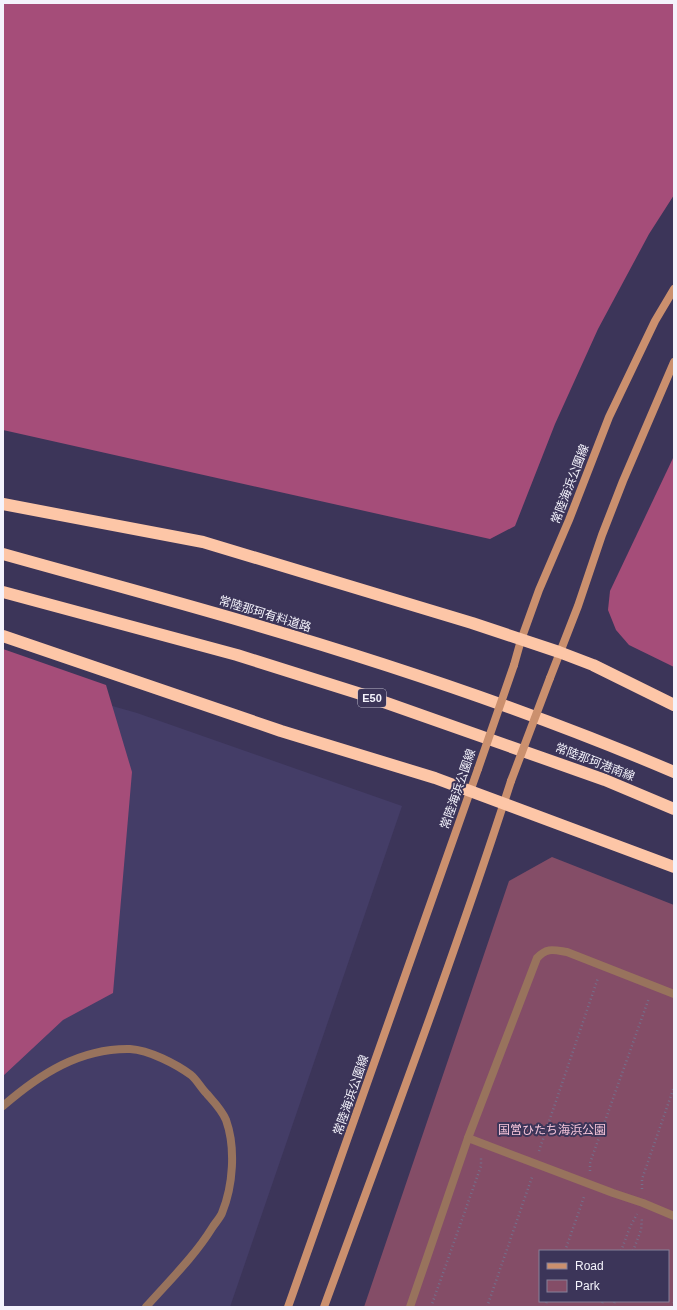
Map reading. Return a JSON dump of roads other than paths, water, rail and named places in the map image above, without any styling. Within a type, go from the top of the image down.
[{"type":"highway","points":[[3,504],[203,542],[472,623],[559,652],[592,665],[674,705]]},
{"type":"highway","name":"常陸那珂有料道路","points":[[3,554],[248,623],[396,668],[517,711]]},
{"type":"highway","name":"常陸那珂港南線","points":[[3,592],[237,655],[364,695],[605,780],[674,809]]},
{"type":"highway","points":[[3,636],[281,731],[435,778],[674,867]]},
{"type":"highway","name":"常陸那珂港南線","points":[[517,711],[619,748],[674,772]]},
{"type":"main road","name":"常陸海浜公園線","points":[[288,1307],[471,791],[539,590],[569,520],[609,417],[655,321],[674,288]]},
{"type":"main road","points":[[324,1307],[434,1009],[487,857],[511,781],[559,652],[578,606],[602,535],[623,481],[674,362]]},
{"type":"lane","points":[[410,1307],[468,1138],[537,958],[543,951],[553,950],[567,952],[674,994]]},
{"type":"lane","points":[[3,1106],[33,1081],[63,1063],[110,1050],[132,1049],[156,1055],[176,1065],[192,1076],[216,1103],[226,1120],[232,1150],[230,1178],[222,1214],[202,1245],[146,1307]]},
{"type":"lane","points":[[468,1138],[674,1216]]},
{"type":"park label","name":"国営ひたち海浜公園","points":[[552,1130]]}]
